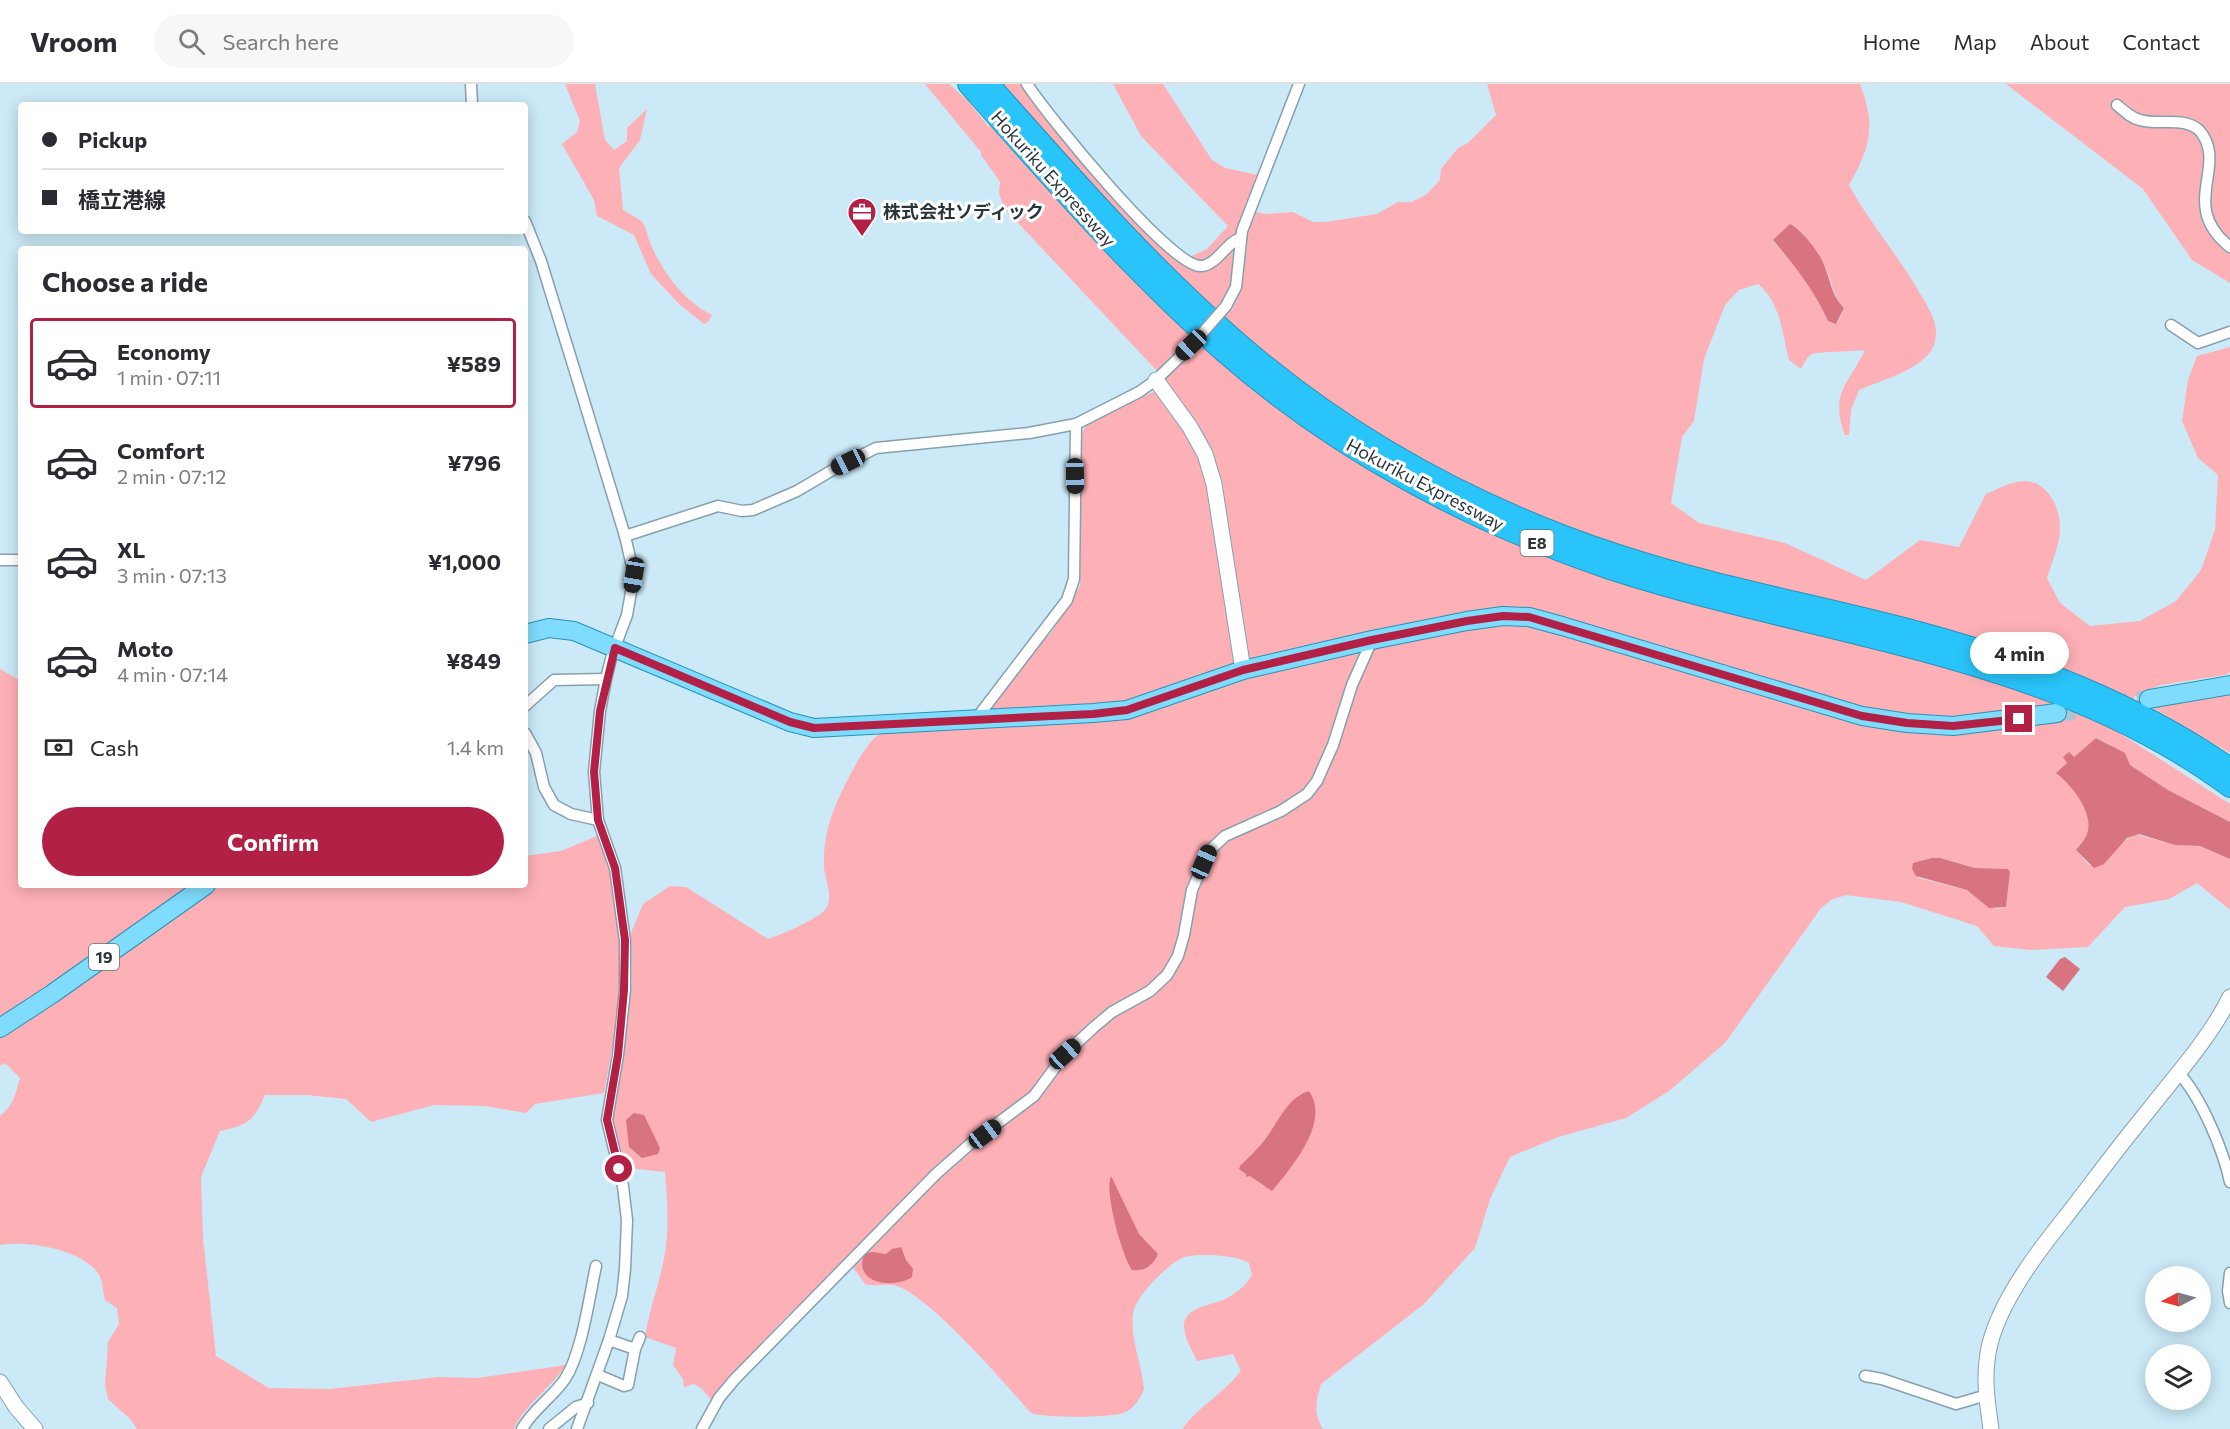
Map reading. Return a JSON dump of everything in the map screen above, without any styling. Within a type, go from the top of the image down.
[{"type":"highway","name":"Hokuriku Expressway","points":[[968,84],[1106,238],[1218,347],[1318,425],[1409,481],[1510,532],[1614,570],[1725,602],[1951,658],[2057,693],[2139,731],[2179,753],[2230,787]]},
{"type":"highway","name":"Hokuriku Expressway","points":[[989,84],[1117,228],[1222,328],[1322,408],[1416,467],[1512,515],[1618,555],[1727,586],[1910,630],[2061,678],[2146,717],[2230,768]]},
{"type":"main road","points":[[528,633],[549,628],[574,631],[790,722],[814,728],[1093,714],[1127,710],[1243,670],[1372,640],[1503,616],[1529,617],[1862,716],[1907,723],[1953,726],[2057,713]]},
{"type":"main road","points":[[2149,699],[2230,685]]},
{"type":"main road","name":"19","points":[[0,1028],[202,888]]},
{"type":"street","points":[[471,84],[472,102]]},
{"type":"street","points":[[1027,84],[1047,114],[1103,181],[1169,246],[1191,263],[1202,266],[1209,264],[1235,240],[1241,238]]},
{"type":"street","points":[[625,536],[718,506],[742,511],[753,510],[797,491],[876,448],[1029,433],[1076,424],[1139,392],[1156,380],[1191,345],[1226,306],[1236,287],[1241,238],[1246,220],[1299,84]]},
{"type":"street","points":[[2116,105],[2142,121],[2185,124],[2199,131],[2207,139],[2213,158],[2206,206],[2207,218],[2212,228],[2230,248]]},
{"type":"street","points":[[528,228],[542,261],[625,536],[634,575],[627,615],[606,680],[595,755],[595,802],[598,820],[615,868],[623,914],[626,962],[618,1055],[607,1120],[623,1186],[627,1242],[622,1296],[588,1403],[577,1429]]},
{"type":"street","points":[[2172,325],[2198,343],[2230,332]]},
{"type":"street","points":[[1156,380],[1205,454],[1214,484],[1243,670]]},
{"type":"street","points":[[976,719],[1062,606],[1072,587],[1074,579],[1076,424]]},
{"type":"street","points":[[0,560],[18,560]]},
{"type":"street","points":[[702,1429],[719,1398],[734,1380],[936,1174],[970,1144],[1034,1096],[1065,1054],[1093,1028],[1112,1012],[1150,991],[1167,975],[1178,956],[1184,935],[1191,890],[1209,851],[1225,836],[1281,811],[1307,794],[1317,781],[1333,745],[1352,686],[1372,640]]},
{"type":"street","points":[[528,704],[555,681],[606,680]]},
{"type":"street","points":[[528,738],[536,753],[544,787],[554,805],[571,814],[598,820]]},
{"type":"street","points":[[1991,1429],[1987,1395],[1989,1347],[2001,1316],[2023,1273],[2081,1194],[2222,1014],[2230,997]]},
{"type":"street","points":[[2178,1072],[2190,1085],[2213,1136],[2230,1182]]},
{"type":"street","points":[[522,1429],[537,1409],[564,1381],[570,1370],[596,1266]]},
{"type":"street","points":[[2230,1273],[2228,1291],[2230,1303]]},
{"type":"street","points":[[597,1375],[624,1386],[628,1385],[640,1337]]},
{"type":"street","points":[[609,1340],[636,1349]]},
{"type":"street","points":[[1864,1376],[1882,1379],[1956,1404],[1987,1395]]},
{"type":"street","points":[[0,1382],[16,1407],[35,1429]]},
{"type":"street","points":[[549,1429],[576,1407],[588,1403]]},
{"type":"shaded area","points":[[565,84],[595,84],[605,140],[614,150],[627,141],[627,128],[647,109],[640,140],[619,168],[623,210],[643,223],[651,245],[668,276],[693,303],[712,315],[708,322],[704,324],[679,304],[651,274],[634,235],[597,216],[594,200],[562,144],[577,132],[580,121]]},
{"type":"shaded area","points":[[925,84],[949,84],[967,100],[989,127],[1002,84],[1021,84],[1054,126],[1183,260],[1207,249],[1228,226],[1141,136],[1113,84],[1163,84],[1212,160],[1225,168],[1258,175],[1245,210],[1266,214],[1293,212],[1313,222],[1326,222],[1377,214],[1398,202],[1412,202],[1427,194],[1440,180],[1441,169],[1458,148],[1468,143],[1496,115],[1487,84],[1860,84],[1868,112],[1869,136],[1862,159],[1849,185],[1911,278],[1933,317],[1936,338],[1933,348],[1916,365],[1859,390],[1851,410],[1849,435],[1845,435],[1839,409],[1840,399],[1847,381],[1865,350],[1812,354],[1801,369],[1789,360],[1780,319],[1766,292],[1758,284],[1739,290],[1725,305],[1704,359],[1694,421],[1682,437],[1671,503],[1699,523],[1785,543],[1866,580],[1920,540],[1959,547],[1986,494],[2013,483],[2028,481],[2037,484],[2052,498],[2059,517],[2058,543],[2047,578],[2060,603],[2090,626],[2140,621],[2176,601],[2201,570],[2215,530],[2218,475],[2198,458],[2182,421],[2188,380],[2197,356],[2230,347],[2230,672],[2225,675],[2161,685],[2135,696],[2121,734],[2230,804],[2230,822],[2168,790],[2130,765],[2110,745],[2097,738],[2074,757],[2069,753],[2067,763],[2057,773],[2069,784],[2087,813],[2089,830],[2084,841],[2076,850],[2089,865],[2104,864],[2119,845],[2135,834],[2175,845],[2200,846],[2230,859],[2230,910],[2197,883],[2169,899],[2125,907],[2088,947],[2031,950],[1994,946],[1977,926],[1901,902],[1846,895],[1831,900],[1821,908],[1725,1043],[1669,1091],[1626,1118],[1558,1137],[1510,1157],[1490,1199],[1475,1248],[1424,1304],[1321,1384],[1316,1407],[1323,1429],[1182,1429],[1241,1371],[1233,1354],[1197,1361],[1184,1330],[1185,1320],[1192,1311],[1230,1297],[1252,1275],[1249,1263],[1236,1258],[1218,1256],[1200,1255],[1179,1260],[1155,1280],[1141,1296],[1134,1310],[1133,1329],[1144,1389],[1130,1409],[1116,1415],[1077,1417],[1031,1413],[965,1341],[925,1304],[907,1291],[893,1285],[865,1284],[847,1259],[784,1319],[727,1380],[714,1403],[701,1388],[694,1384],[684,1387],[683,1379],[673,1365],[676,1348],[645,1337],[666,1246],[668,1219],[665,1172],[637,1169],[622,1163],[613,1135],[612,1110],[623,1057],[632,984],[631,933],[643,904],[670,886],[686,887],[768,939],[807,922],[825,910],[829,899],[824,870],[828,828],[838,799],[861,756],[874,738],[888,731],[909,727],[962,726],[1051,633],[1080,586],[1081,434],[1087,424],[1155,391],[1158,372],[1004,208],[999,193],[1000,182],[981,152]],"holes":[[[1790,224],[1810,242],[1824,265],[1837,298],[1844,308],[1838,322],[1828,321],[1804,279],[1773,241]],[[1940,858],[1975,868],[2008,869],[2010,872],[2006,907],[1996,909],[1967,890],[1919,878],[1913,863]]]},
{"type":"shaded area","points":[[2006,84],[2230,84],[2230,283],[2192,260],[2143,189]]},
{"type":"shaded area","points":[[1790,224],[1805,236],[1822,260],[1834,293],[1844,308],[1836,324],[1828,321],[1804,279],[1773,240]]},
{"type":"shaded area","points":[[0,669],[18,679],[18,888],[528,888],[528,856],[561,851],[597,836],[608,867],[615,899],[620,963],[615,1029],[604,1093],[535,1104],[526,1113],[485,1106],[434,1105],[371,1122],[346,1099],[307,1095],[265,1095],[257,1111],[248,1121],[237,1127],[220,1131],[201,1177],[203,1238],[216,1356],[269,1388],[329,1389],[438,1377],[478,1378],[566,1365],[524,1412],[514,1429],[137,1429],[131,1420],[108,1399],[105,1385],[108,1342],[119,1324],[117,1308],[105,1300],[98,1273],[79,1258],[53,1248],[24,1244],[0,1245],[0,1116],[11,1104],[20,1078],[5,1063],[0,1066]]},
{"type":"shaded area","points":[[2230,692],[2230,753],[2150,706]]},
{"type":"shaded area","points":[[2096,738],[2125,753],[2130,765],[2168,790],[2230,822],[2230,859],[2200,846],[2175,845],[2139,834],[2127,838],[2104,864],[2094,868],[2076,850],[2084,840],[2089,826],[2085,809],[2075,792],[2056,773],[2067,763],[2063,757],[2069,752],[2074,757]]},
{"type":"shaded area","points":[[1940,858],[1975,868],[2008,869],[2010,872],[2006,907],[1989,908],[1967,890],[1916,876],[1912,869],[1913,863]]},
{"type":"shaded area","points":[[2065,957],[2080,969],[2063,991],[2046,977],[2060,959]]},
{"type":"shaded area","points":[[1309,1091],[1315,1103],[1312,1130],[1298,1157],[1272,1191],[1250,1176],[1246,1177],[1246,1174],[1239,1169],[1240,1166],[1262,1143],[1290,1103]]},
{"type":"shaded area","points":[[634,1113],[644,1115],[660,1148],[658,1154],[642,1158],[629,1147],[626,1120]]},
{"type":"shaded area","points":[[1111,1176],[1139,1234],[1158,1254],[1145,1269],[1132,1270],[1128,1262],[1112,1209],[1109,1184]]},
{"type":"shaded area","points":[[901,1247],[906,1260],[913,1269],[912,1277],[895,1283],[885,1283],[869,1277],[864,1271],[862,1263],[865,1253],[886,1254],[892,1249]]},
{"type":"tunnel","points":[[2057,713],[2149,699]]},
{"type":"place","name":"株式会社ソディック","points":[[862,238]]},
{"type":"route","points":[[619,1169],[607,1120],[618,1055],[626,962],[625,940],[615,868],[598,820],[594,772],[600,711],[615,648],[790,722],[814,728],[1093,714],[1127,710],[1243,670],[1372,640],[1467,621],[1503,616],[1529,617],[1862,716],[1907,723],[1953,726],[2019,719]]}]
